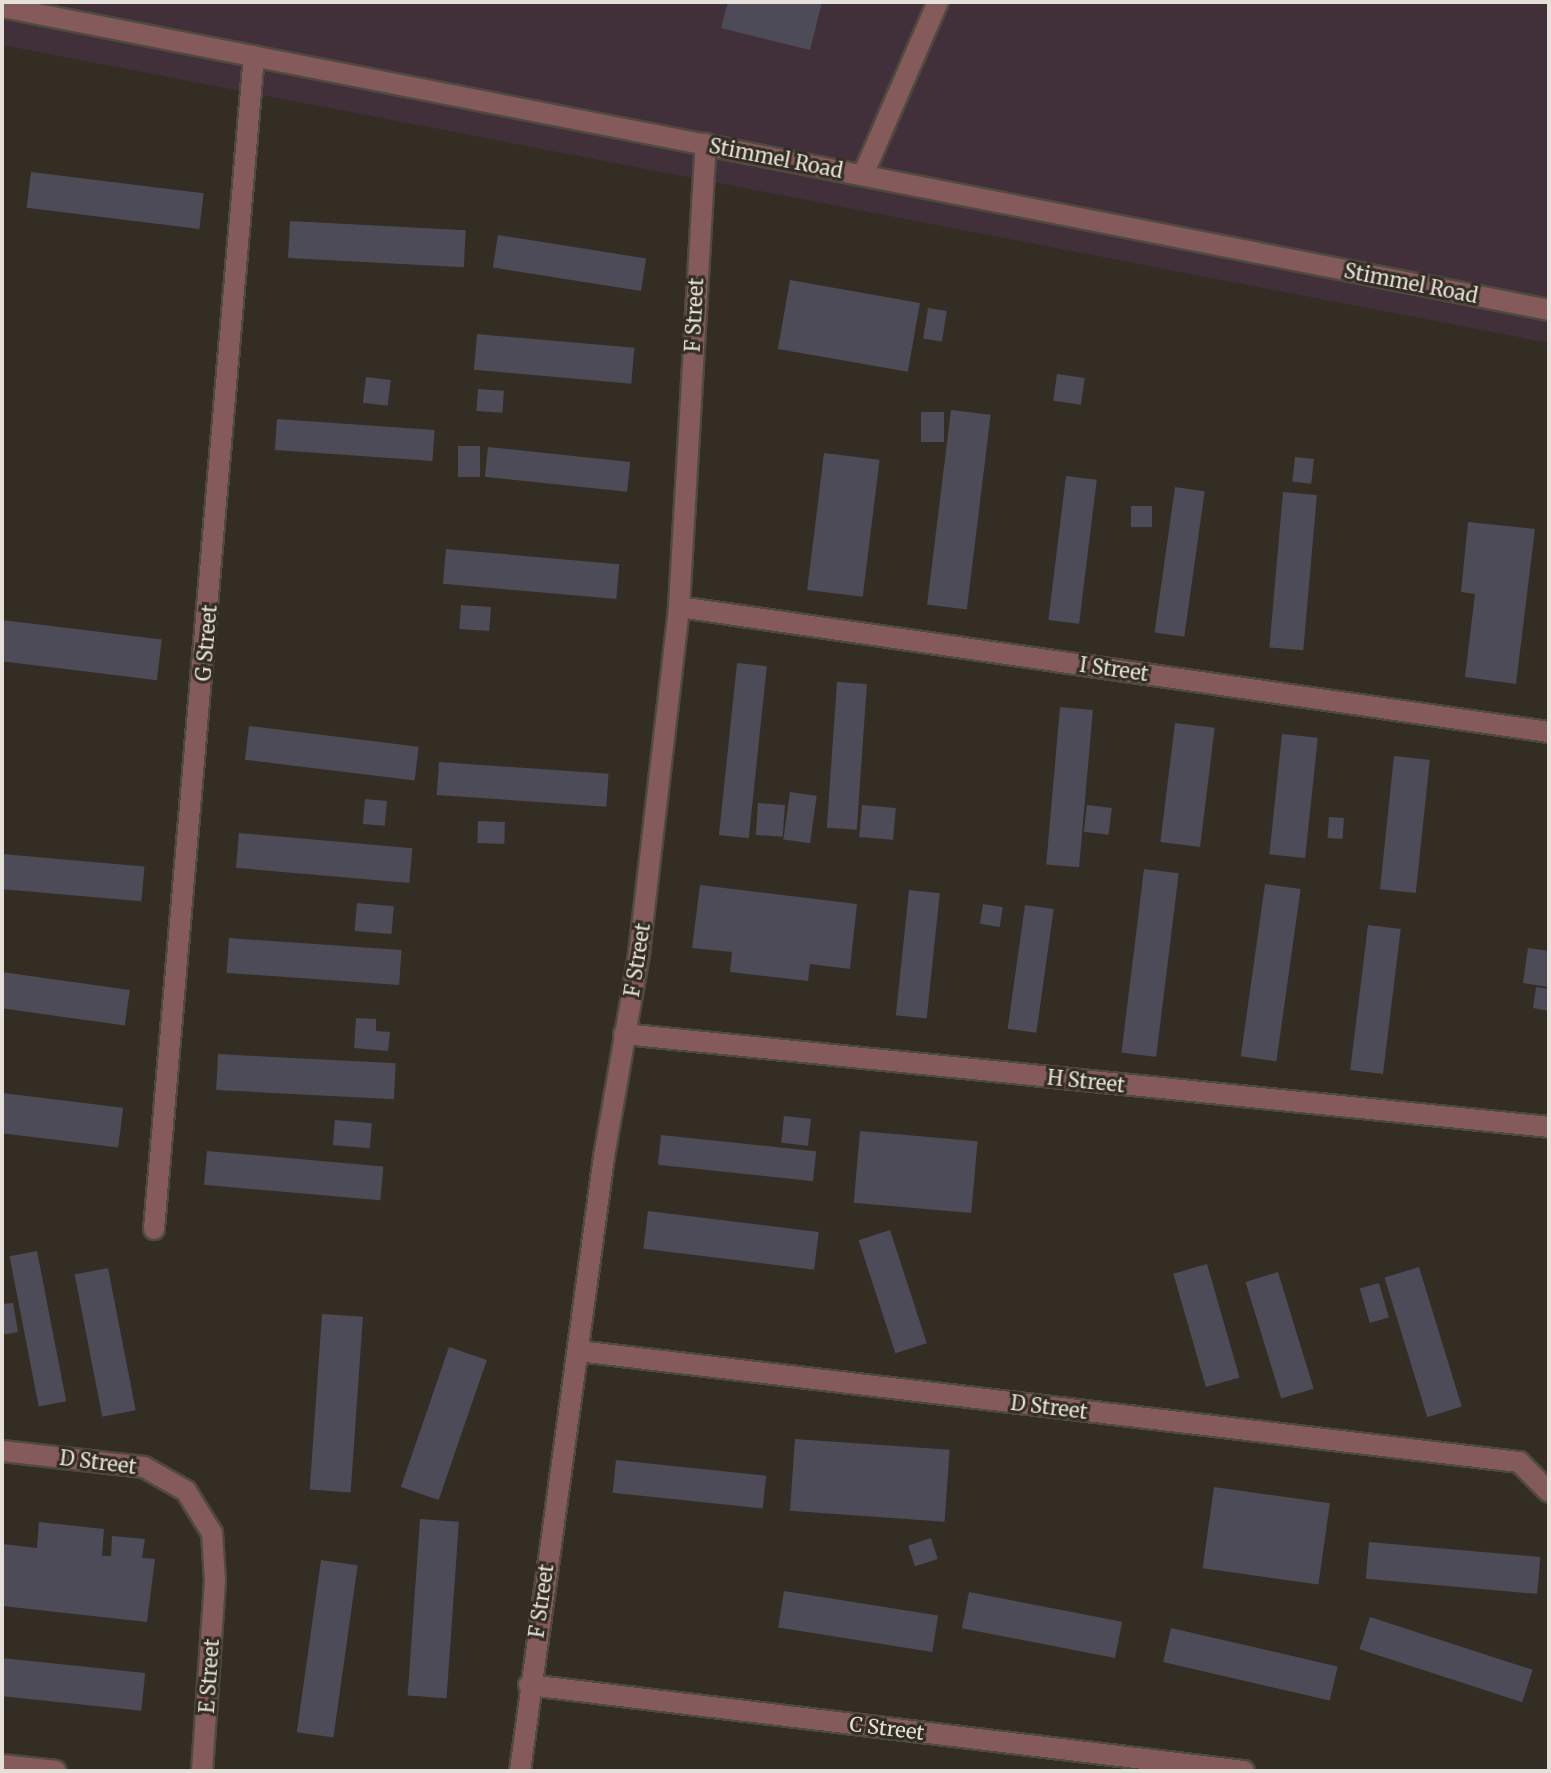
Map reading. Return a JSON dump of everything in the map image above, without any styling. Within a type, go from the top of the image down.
[{"type":"street","points":[[863,175],[938,2]]},
{"type":"street","name":"Stimmel Road","points":[[2,7],[1549,310]]},
{"type":"street","name":"G Street","points":[[154,1229],[254,56]]},
{"type":"street","name":"F Street","points":[[520,1771],[529,1685],[624,1034],[639,954],[679,607],[706,144]]},
{"type":"street","name":"I Street","points":[[679,607],[1549,732]]},
{"type":"street","name":"H Street","points":[[624,1034],[1549,1127]]},
{"type":"street","name":"D Street","points":[[578,1351],[1519,1462],[1549,1492]]},
{"type":"street","name":"D Street","points":[[2,1451],[144,1467],[186,1491],[212,1533],[215,1581]]},
{"type":"street","name":"E Street","points":[[202,1771],[215,1581]]},
{"type":"street","name":"C Street","points":[[529,1685],[1244,1771]]},
{"type":"street","points":[[2,1765],[56,1771]]},
{"type":"shaded area","points":[[2,2],[1549,2],[1549,343],[2,45]]},
{"type":"building","points":[[728,2],[822,2],[810,50],[721,28]]},
{"type":"building","points":[[31,172],[204,193],[199,229],[27,208]]},
{"type":"building","points":[[290,221],[466,230],[464,267],[288,258]]},
{"type":"building","points":[[498,235],[646,258],[641,291],[493,268]]},
{"type":"building","points":[[790,280],[920,303],[908,372],[778,349]]},
{"type":"building","points":[[928,308],[947,311],[942,342],[923,339]]},
{"type":"building","points":[[477,334],[634,348],[631,384],[474,370]]},
{"type":"building","points":[[1057,374],[1085,378],[1081,405],[1053,401]]},
{"type":"building","points":[[366,377],[391,380],[388,406],[363,403]]},
{"type":"building","points":[[478,389],[504,391],[502,413],[476,411]]},
{"type":"building","points":[[951,410],[991,415],[967,609],[927,605]]},
{"type":"building","points":[[921,412],[944,412],[944,442],[921,442]]},
{"type":"building","points":[[277,419],[435,430],[432,461],[275,450]]},
{"type":"building","points":[[458,446],[480,446],[480,477],[458,477]]},
{"type":"building","points":[[488,447],[630,462],[627,492],[485,477]]},
{"type":"building","points":[[824,453],[880,460],[863,597],[807,590]]},
{"type":"building","points":[[1295,457],[1314,459],[1311,484],[1292,482]]},
{"type":"building","points":[[1066,476],[1097,480],[1079,624],[1048,620]]},
{"type":"building","points":[[1175,487],[1205,491],[1184,637],[1155,633]]},
{"type":"building","points":[[1283,492],[1317,495],[1303,650],[1269,647]]},
{"type":"building","points":[[1131,506],[1152,506],[1152,527],[1131,527]]},
{"type":"building","points":[[1468,522],[1535,529],[1516,684],[1465,677],[1475,594],[1461,592]]},
{"type":"building","points":[[446,549],[619,564],[616,599],[443,584]]},
{"type":"building","points":[[461,605],[491,607],[489,631],[459,629]]},
{"type":"building","points":[[2,620],[162,640],[157,680],[2,661]]},
{"type":"building","points":[[737,663],[767,666],[749,838],[719,835]]},
{"type":"building","points":[[837,682],[867,684],[857,830],[827,828]]},
{"type":"building","points":[[1060,707],[1093,710],[1079,867],[1046,864]]},
{"type":"building","points":[[1175,723],[1215,728],[1200,847],[1160,842]]},
{"type":"building","points":[[249,726],[419,747],[415,781],[245,760]]},
{"type":"building","points":[[1282,734],[1318,738],[1305,858],[1269,854]]},
{"type":"building","points":[[1394,756],[1430,760],[1416,893],[1380,889]]},
{"type":"building","points":[[439,762],[609,774],[606,807],[437,795]]},
{"type":"building","points":[[790,792],[817,796],[810,843],[783,840]]},
{"type":"building","points":[[365,799],[387,801],[385,826],[363,824]]},
{"type":"building","points":[[758,803],[785,805],[783,837],[756,835]]},
{"type":"building","points":[[862,805],[896,808],[893,840],[859,837]]},
{"type":"building","points":[[1087,805],[1112,808],[1109,835],[1084,832]]},
{"type":"building","points":[[1329,817],[1344,818],[1342,839],[1328,838]]},
{"type":"building","points":[[478,821],[505,822],[504,844],[477,843]]},
{"type":"building","points":[[239,833],[412,848],[409,883],[236,868]]},
{"type":"building","points":[[2,854],[144,866],[141,901],[2,889]]},
{"type":"building","points":[[1144,869],[1179,873],[1156,1057],[1121,1053]]},
{"type":"building","points":[[1265,884],[1301,889],[1276,1061],[1241,1056]]},
{"type":"building","points":[[700,885],[857,904],[850,969],[810,964],[808,981],[730,972],[732,952],[692,948]]},
{"type":"building","points":[[909,890],[940,893],[927,1019],[896,1015]]},
{"type":"building","points":[[357,903],[394,906],[391,934],[355,931]]},
{"type":"building","points":[[983,904],[1003,907],[1000,927],[980,924]]},
{"type":"building","points":[[1025,905],[1054,909],[1036,1033],[1008,1029]]},
{"type":"building","points":[[1368,925],[1401,929],[1383,1074],[1350,1070]]},
{"type":"building","points":[[229,938],[402,950],[399,985],[227,973]]},
{"type":"building","points":[[1528,948],[1549,951],[1549,987],[1523,983]]},
{"type":"building","points":[[2,972],[130,990],[125,1026],[2,1008]]},
{"type":"building","points":[[1536,987],[1549,989],[1549,1011],[1533,1008]]},
{"type":"building","points":[[356,1018],[376,1019],[376,1031],[390,1032],[388,1051],[354,1048]]},
{"type":"building","points":[[218,1054],[396,1063],[394,1099],[216,1090]]},
{"type":"building","points":[[2,1093],[123,1108],[118,1148],[2,1133]]},
{"type":"building","points":[[784,1116],[811,1119],[808,1146],[781,1143]]},
{"type":"building","points":[[335,1120],[372,1123],[370,1148],[333,1145]]},
{"type":"building","points":[[860,1131],[978,1141],[971,1213],[854,1203]]},
{"type":"building","points":[[661,1135],[816,1151],[813,1181],[658,1165]]},
{"type":"building","points":[[207,1151],[383,1166],[380,1200],[204,1185]]},
{"type":"building","points":[[648,1211],[819,1232],[814,1270],[643,1249]]},
{"type":"building","points":[[890,1230],[927,1343],[895,1353],[859,1240]]},
{"type":"building","points":[[37,1251],[66,1401],[39,1407],[10,1256]]},
{"type":"building","points":[[1207,1264],[1240,1377],[1206,1387],[1173,1274]]},
{"type":"building","points":[[1419,1267],[1462,1407],[1427,1417],[1385,1278]]},
{"type":"building","points":[[108,1268],[136,1410],[102,1417],[75,1274]]},
{"type":"building","points":[[1278,1272],[1314,1389],[1281,1399],[1245,1282]]},
{"type":"building","points":[[1379,1283],[1389,1318],[1370,1323],[1360,1289]]},
{"type":"building","points":[[13,1303],[18,1332],[2,1335],[2,1304]]},
{"type":"building","points":[[322,1314],[363,1317],[351,1492],[310,1490]]},
{"type":"building","points":[[449,1347],[487,1360],[439,1500],[401,1487]]},
{"type":"building","points":[[795,1439],[950,1450],[945,1522],[790,1511]]},
{"type":"building","points":[[616,1460],[766,1476],[763,1509],[613,1493]]},
{"type":"building","points":[[1214,1487],[1330,1503],[1318,1584],[1203,1568]]},
{"type":"building","points":[[420,1519],[459,1522],[447,1698],[408,1696]]},
{"type":"building","points":[[39,1522],[104,1529],[102,1556],[111,1556],[112,1536],[145,1539],[142,1558],[155,1559],[147,1622],[2,1606],[2,1544],[37,1548]]},
{"type":"building","points":[[931,1538],[938,1559],[915,1566],[908,1545]]},
{"type":"building","points":[[1369,1542],[1540,1557],[1537,1594],[1366,1579]]},
{"type":"building","points":[[321,1560],[358,1565],[333,1737],[297,1732]]},
{"type":"building","points":[[784,1591],[938,1615],[932,1652],[778,1628]]},
{"type":"building","points":[[969,1592],[1122,1622],[1115,1658],[962,1628]]},
{"type":"building","points":[[1370,1617],[1533,1670],[1522,1702],[1359,1649]]},
{"type":"building","points":[[1171,1628],[1338,1666],[1330,1701],[1163,1662]]},
{"type":"building","points":[[2,1658],[145,1673],[141,1711],[2,1696]]}]
